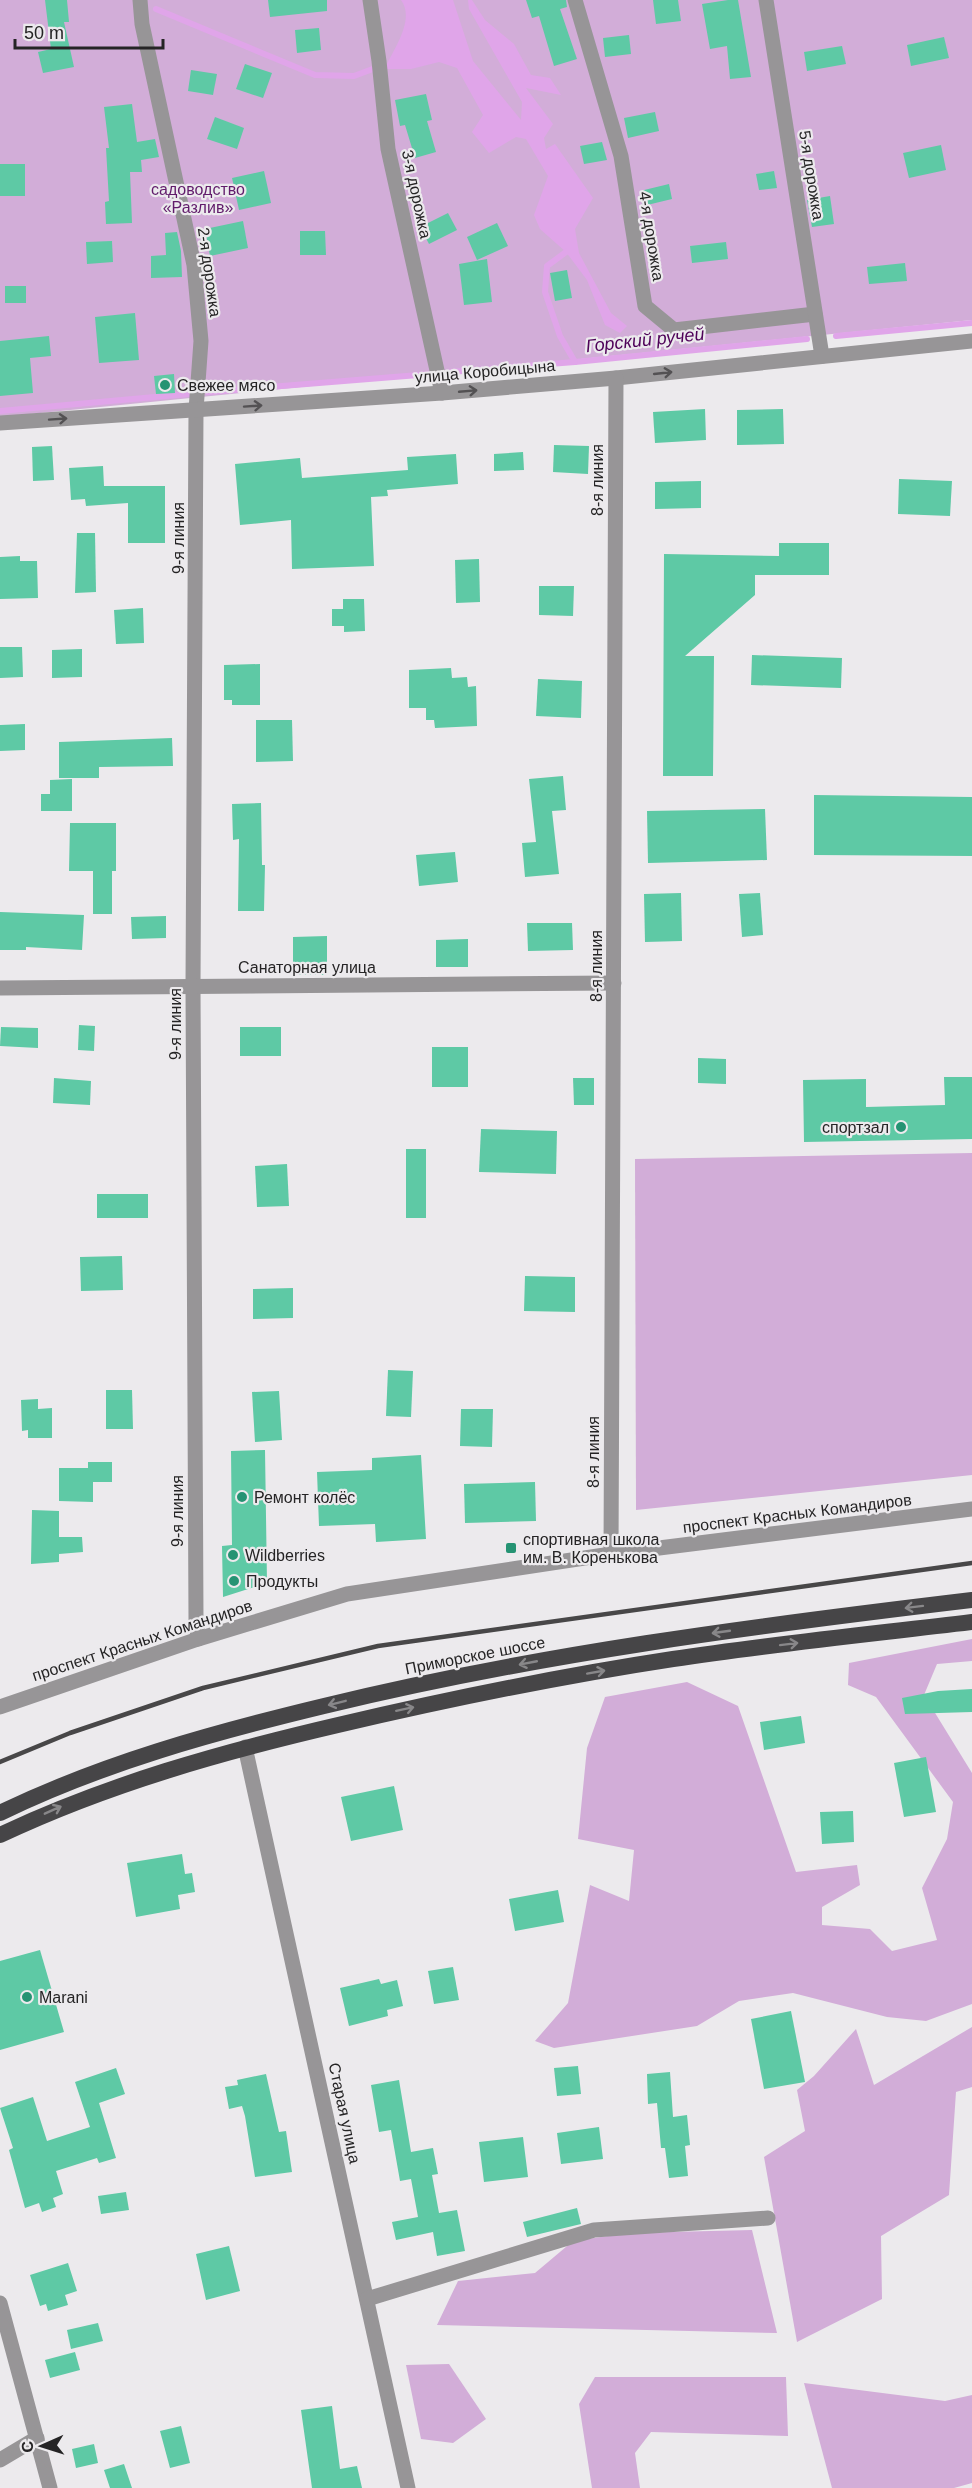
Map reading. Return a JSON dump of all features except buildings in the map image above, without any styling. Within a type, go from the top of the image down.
[{"type":"highway","name":"Приморское шоссе","points":[[0,1813],[66,1782],[171,1746],[390,1690],[564,1656],[667,1639],[972,1600]]},
{"type":"highway","points":[[0,1835],[75,1801],[245,1747],[493,1691],[649,1663],[972,1622]]},
{"type":"street","name":"2-я дорожка","points":[[140,0],[142,24],[194,265],[201,341],[196,410]]},
{"type":"street","name":"3-я дорожка","points":[[370,0],[388,149],[442,393]]},
{"type":"street","name":"4-я дорожка","points":[[575,0],[621,156],[645,306],[674,330],[815,314]]},
{"type":"street","name":"5-я дорожка","points":[[766,0],[822,356]]},
{"type":"street","name":"улица Коробицына","points":[[0,423],[442,393],[616,378],[972,341]]},
{"type":"street","name":"8-я линия","points":[[611,1554],[616,378]]},
{"type":"street","name":"9-я линия","points":[[196,410],[193,986],[196,1620],[198,1639]]},
{"type":"street","name":"Санаторная улица","points":[[0,988],[614,983]]},
{"type":"street","name":"проспект Красных Командиров","points":[[0,1707],[198,1639],[347,1594],[611,1554],[972,1509]]},
{"type":"street","name":"Старая улица","points":[[245,1747],[408,2488]]},
{"type":"street","points":[[367,2299],[594,2230],[768,2217]]},
{"type":"street","points":[[0,2303],[50,2488]]},
{"type":"street","points":[[0,2460],[37,2439]]},
{"type":"green space","name":"садоводство «Разлив»","points":[[0,0],[972,0],[972,320],[0,417]]},
{"type":"green space","points":[[972,1153],[972,1475],[636,1510],[635,1159]]},
{"type":"green space","points":[[972,1639],[972,1661],[937,1664],[924,1695],[972,1773],[972,2004],[926,2021],[887,2017],[793,1993],[739,2001],[697,2026],[554,2048],[535,2041],[568,2003],[590,1885],[629,1901],[634,1850],[578,1839],[587,1748],[605,1697],[687,1682],[738,1706],[796,1872],[857,1865],[860,1885],[822,1907],[822,1925],[870,1929],[892,1951],[937,1940],[922,1888],[947,1839],[953,1802],[876,1697],[848,1685],[849,1663]]},
{"type":"green space","points":[[972,2027],[972,2087],[956,2092],[949,2195],[881,2236],[882,2299],[797,2342],[764,2157],[805,2131],[797,2090],[814,2076],[856,2029],[874,2085]]},
{"type":"green space","points":[[752,2230],[777,2333],[437,2325],[458,2281],[535,2273],[573,2241],[629,2233]]},
{"type":"green space","points":[[449,2364],[486,2419],[453,2443],[421,2439],[406,2365]]},
{"type":"green space","points":[[595,2377],[786,2377],[788,2436],[651,2432],[635,2453],[640,2488],[592,2488],[579,2404]]},
{"type":"green space","points":[[804,2383],[945,2401],[972,2395],[972,2483],[954,2488],[832,2488]]},
{"type":"shaded area","points":[[401,0],[453,0],[473,61],[521,120],[522,102],[469,9],[468,0],[472,0],[485,20],[514,44],[531,75],[550,78],[561,95],[526,88],[553,124],[544,138],[546,149],[555,144],[593,198],[575,229],[579,253],[611,313],[627,326],[620,333],[605,325],[587,280],[566,252],[540,229],[534,215],[548,176],[526,139],[516,137],[489,153],[472,132],[483,115],[457,68],[439,62],[411,69],[387,69],[387,64],[405,24],[405,8]]},
{"type":"waterway","name":"Горский ручей","points":[[156,9],[315,75],[354,76],[378,67]]},
{"type":"waterway","name":"Горский ручей","points":[[566,252],[547,266],[545,292],[560,336],[575,362],[807,339]]},
{"type":"waterway","name":"Горский ручей","points":[[836,336],[972,323]]},
{"type":"waterway","points":[[450,372],[575,362]]},
{"type":"waterway","points":[[208,392],[431,374]]},
{"type":"waterway","points":[[0,411],[188,394]]},
{"type":"railway","points":[[0,1762],[70,1733],[203,1688],[378,1646],[972,1563]]},
{"type":"place","name":"Свежее мясо","points":[[165,385]]},
{"type":"place","name":"спортзал","points":[[901,1127]]},
{"type":"place","name":"Ремонт колёс","points":[[242,1497]]},
{"type":"place","name":"спортивная школа им. В. Коренькова","points":[[511,1548]]},
{"type":"place","name":"Wildberries","points":[[233,1555]]},
{"type":"place","name":"Продукты","points":[[234,1581]]},
{"type":"place","name":"Marani","points":[[27,1997]]}]
